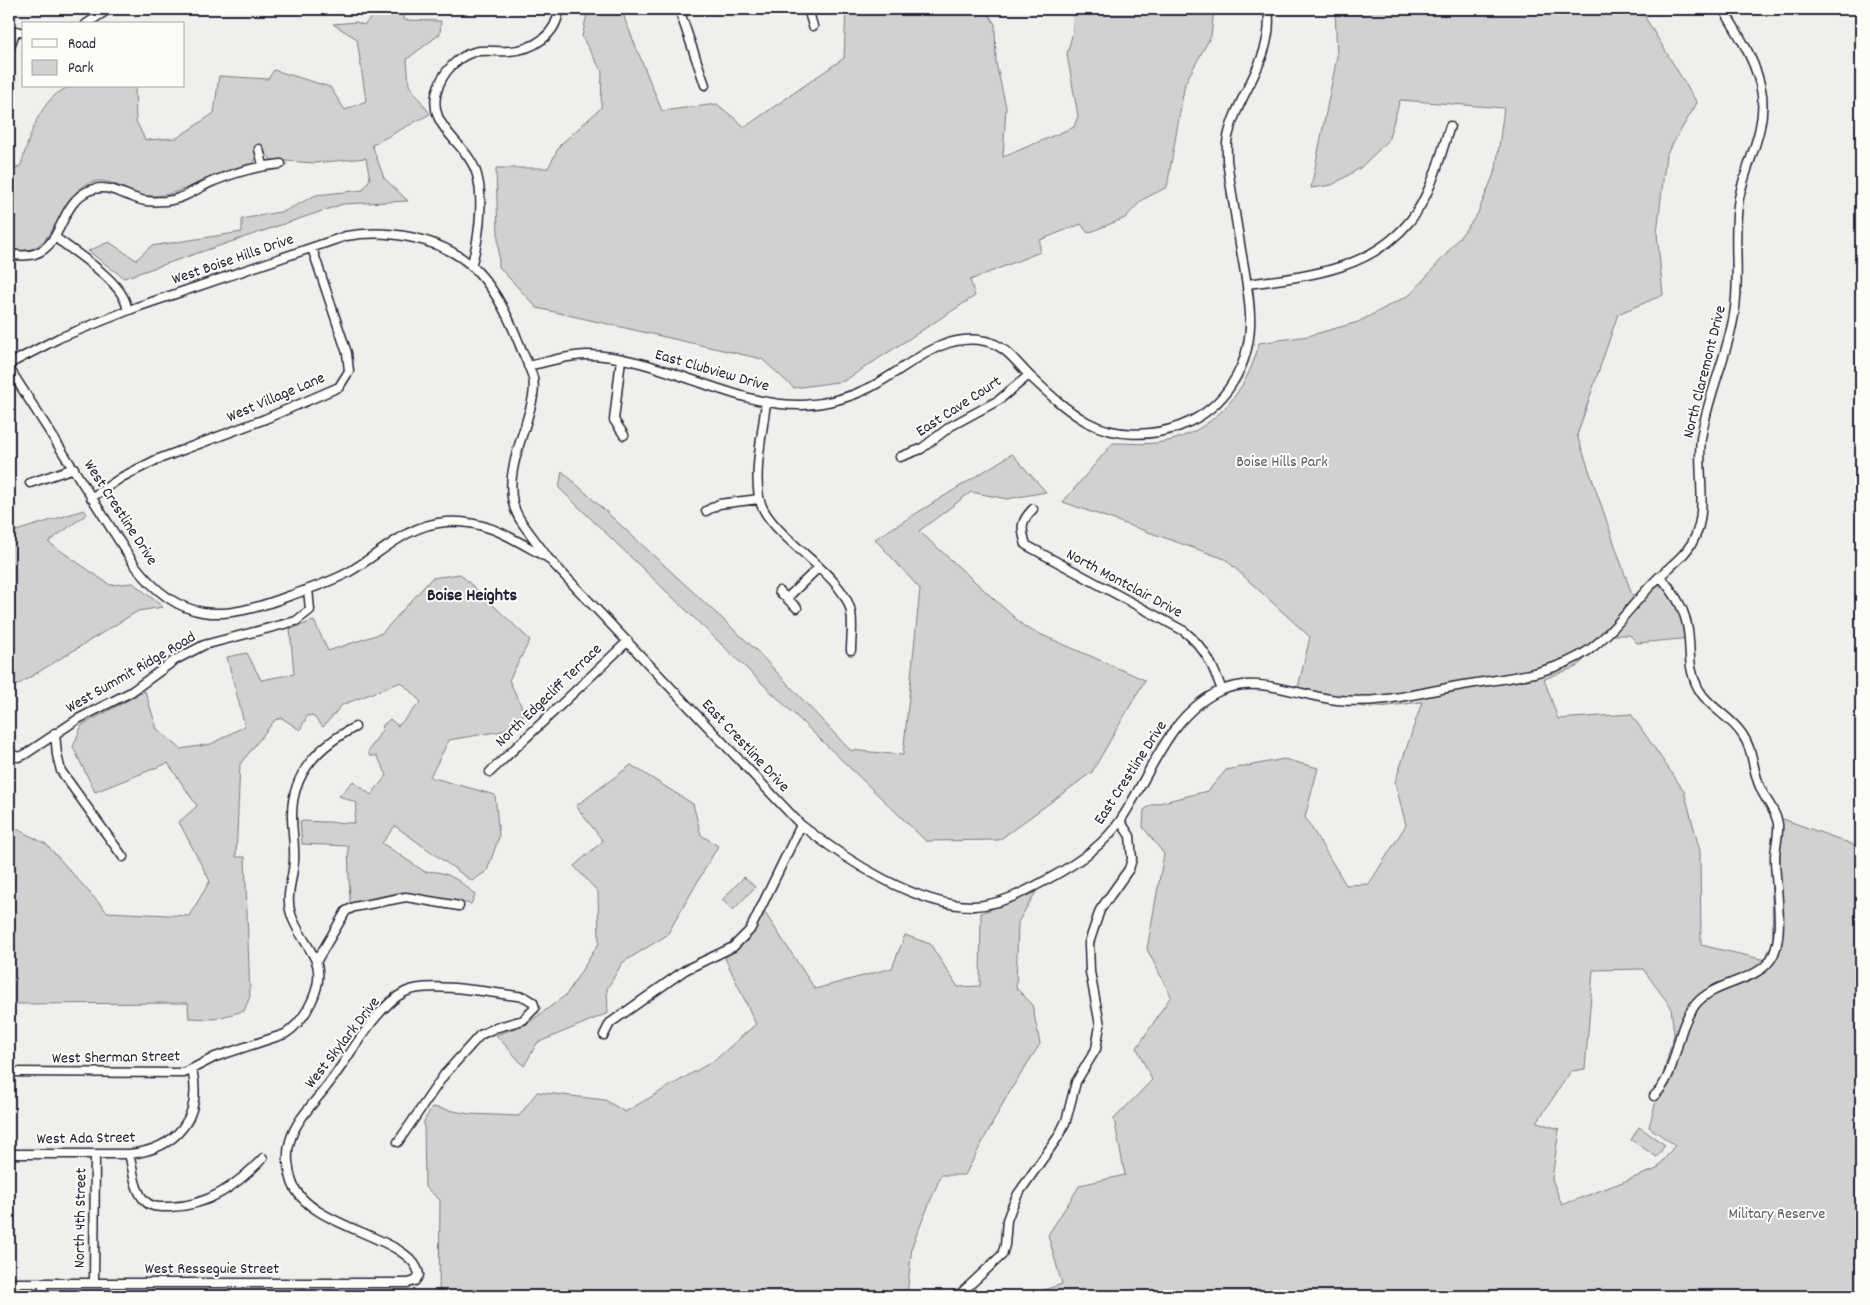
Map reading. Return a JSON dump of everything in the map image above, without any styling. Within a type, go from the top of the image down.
[{"type":"street","points":[[89,22],[110,9]]},
{"type":"street","points":[[471,266],[478,238],[479,192],[477,174],[471,161],[441,125],[436,104],[438,86],[449,69],[459,59],[472,52],[522,50],[536,44],[554,27],[559,9]]},
{"type":"street","points":[[679,9],[705,85]]},
{"type":"street","points":[[808,9],[813,26]]},
{"type":"street","name":"East Clubview Drive","points":[[528,366],[563,357],[588,355],[621,359],[766,402],[802,405],[850,396],[872,387],[935,347],[955,340],[987,341],[1002,347],[1029,375],[1069,410],[1089,423],[1121,433],[1150,434],[1171,430],[1193,421],[1212,409],[1223,397],[1244,362],[1251,328],[1247,284],[1227,160],[1227,138],[1233,119],[1261,63],[1268,38],[1268,9]]},
{"type":"street","name":"North Claremont Drive","points":[[1660,576],[1686,552],[1695,538],[1700,522],[1702,438],[1710,398],[1734,317],[1738,292],[1735,244],[1736,214],[1742,184],[1761,122],[1762,95],[1758,78],[1742,40],[1723,9]]},
{"type":"street","points":[[9,50],[12,30]]},
{"type":"street","points":[[1247,284],[1329,272],[1348,266],[1375,252],[1394,237],[1410,220],[1422,200],[1436,168],[1450,126]]},
{"type":"street","points":[[260,150],[263,166]]},
{"type":"street","points":[[9,254],[22,256],[32,254],[41,250],[56,238],[77,197],[88,190],[106,187],[146,201],[167,201],[183,197],[213,181],[263,166],[281,164]]},
{"type":"street","name":"West Boise Hills Drive","points":[[9,366],[59,338],[127,311],[354,235],[397,235],[443,248],[471,266],[502,305],[533,378],[532,400],[514,463],[511,483],[518,517],[548,558]]},
{"type":"street","points":[[56,238],[115,285],[127,303],[127,311]]},
{"type":"street","name":"West Village Lane","points":[[91,498],[122,477],[156,460],[265,419],[339,387],[349,371],[346,353],[312,248]]},
{"type":"street","points":[[621,359],[614,420],[624,435]]},
{"type":"street","name":"West Crestline Drive","points":[[9,366],[91,498],[149,584],[166,598],[183,606],[201,612],[236,614],[256,609],[348,572],[407,533],[426,525],[445,522],[480,524],[497,530],[548,558]]},
{"type":"street","name":"East Cave Court","points":[[900,457],[921,449],[951,426],[998,400],[1029,375]]},
{"type":"street","points":[[766,402],[758,480],[759,499],[774,523],[841,591],[850,608],[850,650]]},
{"type":"street","points":[[30,483],[74,468]]},
{"type":"street","points":[[706,510],[720,504],[759,499]]},
{"type":"street","name":"North Montclair Drive","points":[[1034,509],[1024,519],[1022,532],[1026,545],[1184,631],[1199,644],[1213,667],[1222,690]]},
{"type":"street","name":"East Crestline Drive","points":[[548,558],[801,826],[836,852],[914,894],[944,904],[975,906],[1001,902],[1060,873],[1090,852],[1120,821],[1171,733],[1189,713],[1207,698],[1222,690],[1254,685],[1272,686],[1334,699],[1377,701],[1417,696],[1534,673],[1574,660],[1591,648],[1660,576]]},
{"type":"street","points":[[787,598],[818,568]]},
{"type":"street","points":[[1654,1096],[1667,1081],[1681,1028],[1697,1003],[1725,984],[1762,968],[1773,955],[1778,939],[1775,857],[1778,824],[1775,813],[1760,789],[1751,750],[1742,734],[1733,723],[1710,704],[1699,689],[1691,671],[1688,627],[1684,613],[1677,598],[1660,576]]},
{"type":"street","name":"West Summit Ridge Road","points":[[9,754],[18,757],[24,755],[55,733],[131,692],[175,660],[204,645],[296,620],[304,616],[310,610],[308,589]]},
{"type":"street","points":[[779,591],[797,608]]},
{"type":"street","name":"North Edgecliff Terrace","points":[[490,772],[628,641]]},
{"type":"street","points":[[316,962],[291,914],[289,904],[294,852],[292,814],[296,792],[313,756],[332,739],[355,728]]},
{"type":"street","points":[[55,733],[57,755],[62,771],[123,857]]},
{"type":"street","points":[[958,1296],[1002,1255],[1006,1245],[1007,1220],[1012,1207],[1018,1194],[1058,1137],[1068,1115],[1076,1082],[1096,1049],[1100,1026],[1090,972],[1090,943],[1100,910],[1128,869],[1132,859],[1130,836],[1120,821]]},
{"type":"street","points":[[604,1035],[610,1023],[685,970],[733,947],[750,930],[801,826]]},
{"type":"street","points":[[316,962],[346,911],[354,907],[406,897],[459,906]]},
{"type":"street","name":"West Sherman Street","points":[[9,1072],[184,1073],[215,1057],[285,1034],[294,1028],[316,990],[318,977],[316,962]]},
{"type":"street","name":"West Skylark Drive","points":[[398,1142],[444,1075],[480,1035],[495,1028],[523,1020],[535,1008],[533,1002],[526,997],[431,987],[406,991],[395,999],[368,1028],[296,1127],[290,1141],[289,1170],[298,1195],[318,1211],[393,1247],[412,1259],[418,1266],[419,1274],[415,1281]]},
{"type":"street","name":"West Ada Street","points":[[9,1154],[129,1154],[148,1152],[161,1147],[185,1125],[194,1100],[195,1084],[192,1069]]},
{"type":"street","name":"North 4th Street","points":[[94,1283],[95,1154]]},
{"type":"street","points":[[129,1154],[142,1198],[151,1206],[157,1207],[194,1205],[216,1197],[234,1185],[263,1158]]},
{"type":"street","name":"West Resseguie Street","points":[[9,1283],[408,1283],[415,1281]]},
{"type":"street","points":[[43,1283],[43,1296]]},
{"type":"green space","points":[[379,9],[403,9],[403,20],[441,21],[440,34],[407,59],[409,85],[430,114],[372,145],[384,178],[408,201],[343,204],[124,278],[88,251],[109,242],[136,260],[151,246],[242,232],[242,219],[285,211],[316,195],[363,190],[370,179],[366,158],[314,163],[271,160],[262,149],[256,151],[254,165],[231,170],[183,189],[158,196],[141,195],[103,181],[87,184],[76,192],[45,239],[36,247],[24,250],[9,248],[9,173],[21,165],[37,119],[51,99],[60,92],[68,88],[135,88],[136,121],[145,140],[177,138],[214,113],[219,76],[268,79],[274,70],[330,87],[345,110],[366,101],[357,39],[333,24],[356,22],[364,25]]},
{"type":"green space","points":[[588,9],[623,9],[625,20],[662,111],[717,104],[745,127],[844,58],[846,9],[985,9],[995,24],[996,63],[1006,107],[1003,157],[1074,127],[1078,116],[1067,54],[1073,32],[1072,9],[1214,9],[1211,36],[1185,83],[1167,187],[1142,200],[1125,218],[1088,233],[1081,224],[1040,240],[1040,252],[970,280],[975,296],[844,381],[794,388],[762,359],[537,308],[499,267],[496,168],[548,168],[560,145],[601,108],[602,72],[582,37]]},
{"type":"green space","points":[[1335,9],[1640,9],[1697,103],[1666,155],[1657,233],[1663,295],[1618,314],[1577,435],[1632,595],[1673,583],[1691,619],[1692,638],[1637,643],[1630,635],[1611,635],[1576,667],[1544,679],[1558,719],[1631,714],[1684,791],[1700,851],[1701,945],[1765,960],[1773,940],[1771,860],[1775,829],[1772,815],[1855,845],[1861,839],[1861,1296],[1025,1296],[1062,1284],[1048,1235],[1080,1185],[1125,1175],[1114,1119],[1152,1080],[1137,1048],[1171,996],[1147,949],[1164,854],[1143,827],[1144,810],[1151,805],[1208,791],[1226,770],[1284,759],[1318,768],[1305,817],[1346,885],[1369,884],[1406,825],[1395,782],[1422,702],[1371,708],[1296,696],[1310,637],[1225,559],[1063,502],[1113,443],[1145,444],[1163,442],[1181,437],[1198,429],[1212,419],[1226,407],[1237,393],[1254,361],[1259,343],[1308,336],[1358,322],[1411,294],[1477,215],[1496,169],[1504,108],[1400,100],[1388,141],[1360,168],[1332,185],[1311,188],[1337,57]],"holes":[[[1643,969],[1671,1007],[1674,1034],[1649,1127],[1675,1145],[1657,1169],[1562,1205],[1552,1179],[1559,1129],[1537,1122],[1571,1071],[1585,1069],[1593,970]]]},
{"type":"green space","points":[[1012,454],[1046,492],[1007,499],[971,492],[919,531],[1026,628],[1145,680],[1092,772],[999,840],[926,841],[559,488],[562,471],[755,649],[850,750],[903,755],[920,589],[875,539]]},
{"type":"green space","points":[[84,510],[87,514],[48,542],[110,585],[133,583],[163,607],[138,611],[14,687],[9,672],[9,527],[16,531]]},
{"type":"green space","points":[[460,574],[530,640],[509,680],[525,714],[502,731],[449,740],[430,777],[495,795],[499,837],[487,871],[472,881],[395,826],[382,843],[425,872],[446,874],[464,885],[475,895],[471,904],[402,892],[350,903],[348,846],[302,844],[300,821],[354,823],[357,803],[339,796],[353,781],[371,795],[387,775],[377,756],[370,756],[368,752],[382,730],[383,725],[390,719],[398,726],[421,702],[401,682],[342,705],[323,727],[312,715],[307,716],[300,730],[282,718],[275,720],[240,764],[236,857],[245,857],[250,996],[244,1011],[214,1019],[189,1018],[188,1003],[9,1004],[9,825],[46,844],[107,912],[189,916],[210,881],[179,822],[197,806],[168,763],[95,792],[73,747],[82,725],[145,691],[157,729],[181,749],[211,744],[245,726],[227,657],[247,653],[261,680],[294,674],[290,629],[314,621],[328,651],[382,633],[432,578]]},
{"type":"green space","points":[[631,765],[693,804],[701,835],[718,846],[667,935],[622,963],[607,989],[608,1013],[537,1043],[524,1066],[496,1035],[527,1024],[566,995],[599,943],[598,892],[574,866],[603,841],[576,806]]},
{"type":"green space","points":[[744,877],[755,887],[733,910],[722,900]]},
{"type":"green space","points":[[1036,892],[1018,922],[1016,988],[1032,1004],[1040,1044],[1008,1094],[965,1175],[941,1175],[912,1246],[907,1296],[439,1296],[440,1200],[425,1187],[424,1121],[432,1107],[470,1114],[519,1116],[537,1092],[605,1100],[625,1112],[715,1060],[756,1024],[725,958],[748,940],[765,913],[815,989],[892,968],[905,935],[930,944],[958,987],[980,986],[981,913]]},
{"type":"green space","points":[[1639,1127],[1665,1145],[1657,1157],[1631,1140]]},
{"type":"district","name":"Boise Heights","points":[[472,596]]},
{"type":"park label","name":"Boise Hills Park","points":[[1282,462]]},
{"type":"park label","name":"Military Reserve","points":[[1777,1214]]}]
